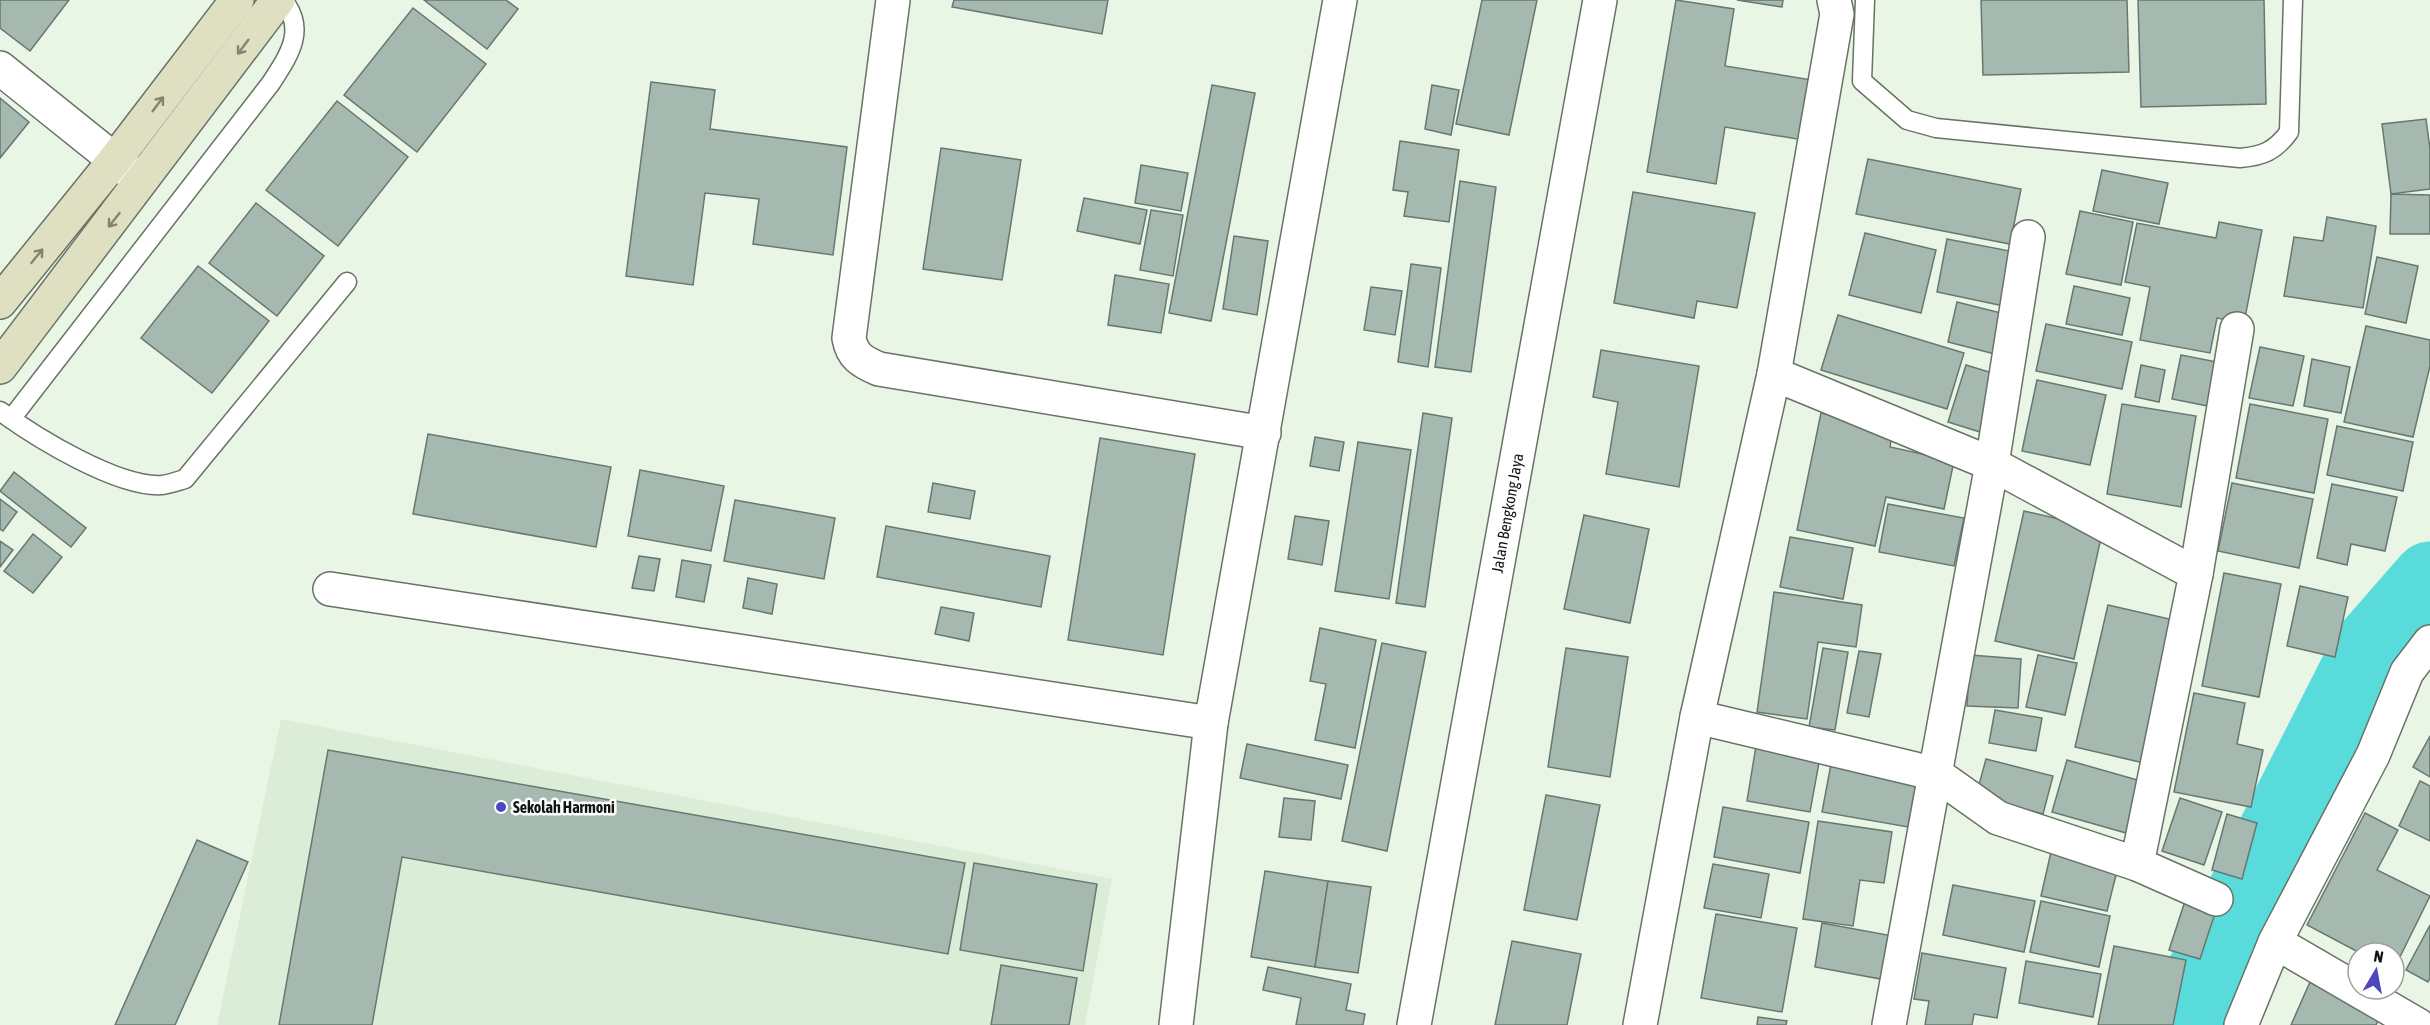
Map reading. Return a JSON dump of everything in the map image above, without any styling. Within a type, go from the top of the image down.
[{"type":"main road","points":[[0,302],[114,160],[237,0]]},
{"type":"main road","points":[[0,367],[142,183],[278,0]]},
{"type":"street","points":[[893,0],[849,338],[851,349],[860,361],[879,369],[1264,433]]},
{"type":"street","points":[[1176,1025],[1211,723],[1340,0]]},
{"type":"street","name":"Jalan Bengkong Jaya","points":[[1414,1025],[1600,0]]},
{"type":"street","points":[[1640,1025],[1697,717],[1774,374],[1837,14],[1834,0]]},
{"type":"street","points":[[0,68],[142,183]]},
{"type":"street","points":[[1889,1025],[1992,464],[2028,237]]},
{"type":"street","points":[[2137,864],[2196,574],[2237,329]]},
{"type":"street","points":[[1774,374],[1992,464],[2196,574]]},
{"type":"street","points":[[330,589],[1211,723]]},
{"type":"street","points":[[2241,1025],[2274,942],[2373,755],[2407,672],[2430,642]]},
{"type":"street","points":[[1697,717],[1936,774],[1998,818],[2137,864],[2216,899]]},
{"type":"street","points":[[2274,942],[2418,1025]]},
{"type":"lane","points":[[283,0],[293,13],[293,49],[271,83],[6,415],[72,459],[135,481],[162,485],[185,479],[347,282]]},
{"type":"lane","points":[[1865,0],[1862,81],[1906,120],[1936,128],[2240,158],[2263,156],[2279,145],[2289,132],[2293,0]]},
{"type":"shaded area","name":"Sekolah Harmoni","points":[[281,719],[1112,879],[1085,1025],[217,1025]]},
{"type":"building","points":[[0,0],[69,0],[30,51],[0,28]]},
{"type":"building","points":[[424,0],[506,0],[518,9],[487,49]]},
{"type":"building","points":[[954,0],[1108,0],[1102,34],[952,7]]},
{"type":"building","points":[[1482,0],[1537,0],[1509,135],[1456,124]]},
{"type":"building","points":[[1676,0],[1734,9],[1725,66],[1812,80],[1803,140],[1725,127],[1716,184],[1647,172]]},
{"type":"building","points":[[1737,0],[1783,0],[1782,7]]},
{"type":"building","points":[[1981,0],[2127,0],[2129,72],[1983,75]]},
{"type":"building","points":[[2138,0],[2264,0],[2266,104],[2141,107]]},
{"type":"building","points":[[413,8],[486,64],[417,152],[344,95]]},
{"type":"building","points":[[651,82],[715,90],[710,129],[847,147],[833,255],[753,244],[759,199],[705,193],[693,285],[626,276]]},
{"type":"building","points":[[1212,85],[1255,93],[1211,321],[1169,313]]},
{"type":"building","points":[[1432,85],[1459,90],[1451,135],[1425,129]]},
{"type":"building","points":[[0,98],[29,122],[0,158]]},
{"type":"building","points":[[337,101],[408,157],[338,246],[266,190]]},
{"type":"building","points":[[2426,119],[2430,149],[2430,189],[2391,194],[2382,124]]},
{"type":"building","points":[[1400,141],[1459,150],[1449,222],[1404,216],[1408,192],[1393,190]]},
{"type":"building","points":[[941,148],[1021,160],[1002,280],[923,269]]},
{"type":"building","points":[[1868,159],[2021,189],[2010,244],[1856,214]]},
{"type":"building","points":[[1141,165],[1188,173],[1181,211],[1135,203]]},
{"type":"building","points":[[2102,170],[2168,183],[2159,224],[2093,211]]},
{"type":"building","points":[[1460,181],[1496,187],[1471,372],[1435,367]]},
{"type":"building","points":[[1633,192],[1755,213],[1737,308],[1697,301],[1694,318],[1614,303]]},
{"type":"building","points":[[2391,194],[2430,195],[2430,234],[2390,234]]},
{"type":"building","points":[[1084,198],[1147,210],[1140,244],[1077,231]]},
{"type":"building","points":[[256,203],[324,256],[277,316],[209,263]]},
{"type":"building","points":[[1151,210],[1183,215],[1173,276],[1140,270]]},
{"type":"building","points":[[2080,211],[2133,222],[2121,285],[2066,274]]},
{"type":"building","points":[[2327,217],[2376,226],[2363,308],[2284,296],[2294,237],[2323,241]]},
{"type":"building","points":[[2219,222],[2262,230],[2244,323],[2217,318],[2210,353],[2140,340],[2150,287],[2125,282],[2137,223],[2216,238]]},
{"type":"building","points":[[1865,233],[1936,250],[1921,313],[1849,295]]},
{"type":"building","points":[[1234,236],[1268,241],[1257,315],[1223,309]]},
{"type":"building","points":[[1947,239],[2015,252],[2004,306],[1937,292]]},
{"type":"building","points":[[2377,257],[2418,266],[2406,323],[2365,314]]},
{"type":"building","points":[[1411,264],[1441,268],[1428,367],[1398,362]]},
{"type":"building","points":[[198,266],[269,321],[212,393],[141,338]]},
{"type":"building","points":[[1115,275],[1169,284],[1161,333],[1108,325]]},
{"type":"building","points":[[2074,286],[2130,298],[2122,335],[2066,324]]},
{"type":"building","points":[[1371,287],[1402,291],[1395,335],[1364,330]]},
{"type":"building","points":[[1957,302],[2005,314],[1995,354],[1948,342]]},
{"type":"building","points":[[1838,315],[1964,353],[1947,409],[1821,370]]},
{"type":"building","points":[[2046,324],[2132,342],[2122,389],[2036,371]]},
{"type":"building","points":[[2366,326],[2430,340],[2430,366],[2413,437],[2344,422]]},
{"type":"building","points":[[2260,347],[2304,356],[2293,406],[2249,398]]},
{"type":"building","points":[[1601,350],[1699,366],[1679,487],[1606,474],[1618,402],[1593,397]]},
{"type":"building","points":[[2181,355],[2217,362],[2208,406],[2172,399]]},
{"type":"building","points":[[2312,359],[2350,367],[2341,413],[2304,406]]},
{"type":"building","points":[[1966,365],[1999,375],[1980,432],[1948,422]]},
{"type":"building","points":[[2141,365],[2165,370],[2159,402],[2135,397]]},
{"type":"building","points":[[2037,380],[2106,395],[2090,465],[2022,451]]},
{"type":"building","points":[[2122,404],[2196,416],[2181,507],[2107,494]]},
{"type":"building","points":[[2250,404],[2328,419],[2314,493],[2236,478]]},
{"type":"building","points":[[1423,413],[1452,418],[1425,607],[1396,603]]},
{"type":"building","points":[[1821,413],[1893,428],[1890,447],[1954,461],[1944,509],[1886,497],[1875,546],[1797,530]]},
{"type":"building","points":[[2337,426],[2413,442],[2403,491],[2327,475]]},
{"type":"building","points":[[428,434],[611,467],[596,547],[413,514]]},
{"type":"building","points":[[1315,437],[1344,442],[1339,471],[1310,466]]},
{"type":"building","points":[[1100,438],[1195,454],[1163,655],[1068,640]]},
{"type":"building","points":[[1358,442],[1411,450],[1389,599],[1335,591]]},
{"type":"building","points":[[640,470],[724,486],[711,551],[628,536]]},
{"type":"building","points":[[14,472],[86,528],[71,547],[0,491]]},
{"type":"building","points":[[933,483],[975,491],[970,519],[928,512]]},
{"type":"building","points":[[2232,483],[2313,499],[2299,568],[2218,551]]},
{"type":"building","points":[[2332,484],[2397,497],[2385,551],[2351,544],[2347,565],[2317,558]]},
{"type":"building","points":[[0,499],[17,512],[3,531],[0,529]]},
{"type":"building","points":[[735,500],[835,518],[824,579],[724,561]]},
{"type":"building","points":[[1888,504],[1964,518],[1954,566],[1879,552]]},
{"type":"building","points":[[2024,511],[2103,529],[2074,659],[1995,641]]},
{"type":"building","points":[[1584,515],[1649,529],[1630,623],[1564,609]]},
{"type":"building","points":[[1295,516],[1329,521],[1322,565],[1288,559]]},
{"type":"building","points":[[886,526],[1050,556],[1041,607],[877,577]]},
{"type":"building","points":[[33,534],[62,557],[33,593],[4,571]]},
{"type":"building","points":[[1790,537],[1853,548],[1843,599],[1780,587]]},
{"type":"building","points":[[0,541],[13,550],[0,567]]},
{"type":"building","points":[[639,556],[660,559],[654,591],[632,588]]},
{"type":"building","points":[[682,560],[711,565],[704,602],[676,597]]},
{"type":"building","points":[[2224,573],[2281,584],[2259,697],[2202,686]]},
{"type":"building","points":[[748,578],[777,584],[772,614],[743,608]]},
{"type":"building","points":[[2300,586],[2348,597],[2335,657],[2287,646]]},
{"type":"building","points":[[1774,592],[1862,605],[1856,647],[1818,642],[1807,719],[1757,712]]},
{"type":"building","points":[[2108,605],[2178,621],[2144,763],[2075,747]]},
{"type":"building","points":[[941,607],[974,613],[969,641],[935,634]]},
{"type":"building","points":[[1320,628],[1376,640],[1355,748],[1315,740],[1326,684],[1310,681]]},
{"type":"building","points":[[1382,643],[1426,652],[1387,851],[1342,841]]},
{"type":"building","points":[[1566,648],[1628,657],[1610,777],[1548,767]]},
{"type":"building","points":[[1823,648],[1848,652],[1835,730],[1809,727]]},
{"type":"building","points":[[1859,651],[1881,654],[1869,717],[1847,713]]},
{"type":"building","points":[[1970,655],[2021,659],[2018,708],[1967,706]]},
{"type":"building","points":[[2038,655],[2077,663],[2065,715],[2026,707]]},
{"type":"building","points":[[2194,693],[2245,703],[2237,744],[2263,750],[2251,807],[2174,792]]},
{"type":"building","points":[[1995,710],[2042,718],[2036,751],[1989,743]]},
{"type":"building","points":[[2430,736],[2430,777],[2413,767]]},
{"type":"building","points":[[1247,744],[1348,765],[1341,799],[1240,778]]},
{"type":"building","points":[[1756,746],[1820,757],[1810,812],[1747,801]]},
{"type":"building","name":"Sekolah Harmoni","points":[[328,750],[965,863],[948,954],[402,857],[372,1025],[279,1025]]},
{"type":"building","points":[[1986,759],[2053,776],[2043,814],[1976,796]]},
{"type":"building","points":[[2067,760],[2141,781],[2126,833],[2052,812]]},
{"type":"building","points":[[1831,764],[1917,779],[1908,827],[1822,812]]},
{"type":"building","points":[[2420,781],[2430,786],[2430,841],[2399,826]]},
{"type":"building","points":[[1546,795],[1600,805],[1577,920],[1524,910]]},
{"type":"building","points":[[1284,798],[1315,801],[1311,840],[1279,837]]},
{"type":"building","points":[[2180,798],[2222,812],[2204,865],[2162,851]]},
{"type":"building","points":[[1723,807],[1809,822],[1800,873],[1714,857]]},
{"type":"building","points":[[2365,813],[2398,830],[2377,870],[2430,896],[2406,945],[2406,941],[2346,941],[2346,946],[2307,925]]},
{"type":"building","points":[[2227,814],[2257,823],[2242,879],[2212,870]]},
{"type":"building","points":[[1818,821],[1892,832],[1884,883],[1860,880],[1853,926],[1803,919]]},
{"type":"building","points":[[197,840],[248,862],[175,1025],[115,1025]]},
{"type":"building","points":[[2051,852],[2118,867],[2107,911],[2041,896]]},
{"type":"building","points":[[974,863],[1097,884],[1083,971],[960,950]]},
{"type":"building","points":[[1713,864],[1769,874],[1761,918],[1704,908]]},
{"type":"building","points":[[1265,871],[1328,881],[1315,967],[1251,957]]},
{"type":"building","points":[[1328,881],[1371,887],[1358,973],[1315,967]]},
{"type":"building","points":[[1953,885],[2035,901],[2024,952],[1943,935]]},
{"type":"building","points":[[2186,898],[2217,907],[2200,959],[2169,950]]},
{"type":"building","points":[[2041,901],[2110,916],[2099,967],[2030,952]]},
{"type":"building","points":[[1716,914],[1797,928],[1782,1012],[1701,998]]},
{"type":"building","points":[[1822,923],[1893,936],[1886,980],[1815,967]]},
{"type":"building","points":[[2430,925],[2430,978],[2428,982],[2406,970]]},
{"type":"building","points":[[1512,941],[1581,954],[1567,1025],[1495,1025]]},
{"type":"building","points":[[2114,946],[2186,960],[2173,1025],[2098,1025]]},
{"type":"building","points":[[1922,953],[2006,968],[1997,1018],[1974,1014],[1972,1025],[1925,1025],[1929,1001],[1914,999]]},
{"type":"building","points":[[2026,961],[2101,974],[2093,1017],[2019,1003]]},
{"type":"building","points":[[1001,965],[1077,978],[1069,1025],[991,1025]]},
{"type":"building","points":[[1268,967],[1351,984],[1346,1010],[1365,1014],[1363,1025],[1296,1025],[1301,998],[1263,990]]},
{"type":"building","points":[[2310,982],[2346,998],[2346,1001],[2352,1001],[2381,1014],[2376,1025],[2291,1025]]},
{"type":"building","points":[[1758,1017],[1787,1021],[1786,1025],[1757,1025]]},
{"type":"waterway","points":[[2185,1025],[2204,973],[2368,650],[2430,579]]},
{"type":"place","name":"Sekolah Harmoni","points":[[501,807]]}]
